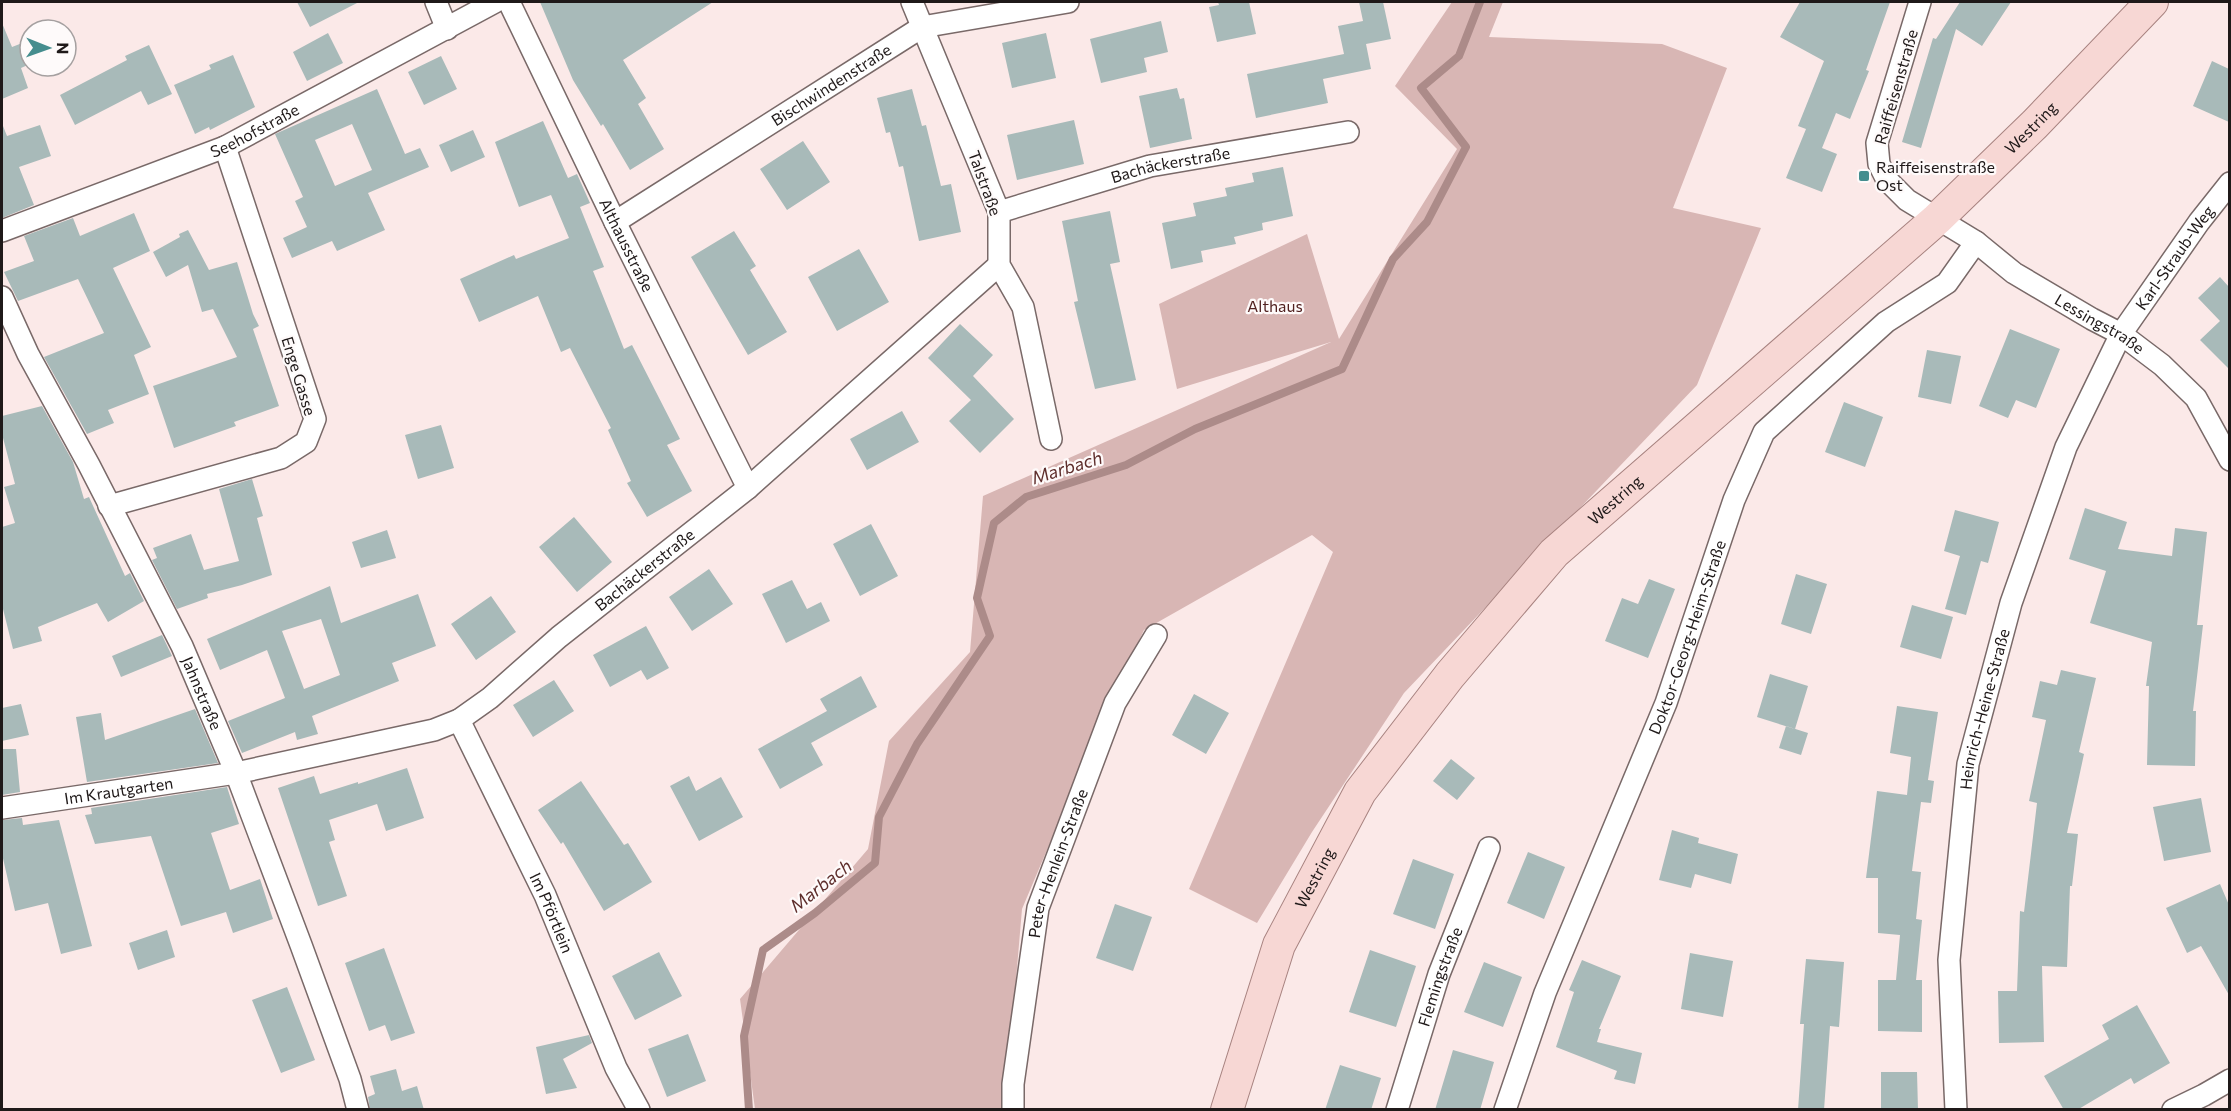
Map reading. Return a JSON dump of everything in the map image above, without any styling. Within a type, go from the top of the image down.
[{"type":"main road","name":"Westring","points":[[1227,1110],[1280,945],[1359,792],[1450,675],[1554,553],[1937,219],[2035,124],[2152,2]]},
{"type":"street","points":[[436,2],[447,28]]},
{"type":"street","name":"Seehofstraße","points":[[2,231],[225,147],[495,2]]},
{"type":"street","name":"Althausstraße","points":[[509,2],[615,222],[748,488]]},
{"type":"street","name":"Talstraße","points":[[912,2],[999,212],[999,266]]},
{"type":"street","name":"Bischwindenstraße","points":[[615,222],[922,27],[1068,2]]},
{"type":"street","name":"Raiffeisenstraße","points":[[1920,2],[1877,144],[1879,164],[1887,180],[1907,200],[1937,219]]},
{"type":"street","name":"Bachäckerstraße","points":[[999,212],[1150,166],[1348,132]]},
{"type":"street","name":"Enge Gasse","points":[[109,506],[281,458],[306,442],[315,419],[225,147]]},
{"type":"street","name":"Karl-Straub-Weg","points":[[2121,334],[2229,183]]},
{"type":"street","name":"Lessingstraße","points":[[1937,219],[1976,242],[2014,273],[2091,319],[2121,334],[2162,365],[2196,398],[2229,460]]},
{"type":"street","name":"Doktor-Georg-Heim-Straße","points":[[1505,1110],[1545,993],[1666,703],[1734,500],[1764,432],[1886,322],[1947,283],[1976,242]]},
{"type":"street","points":[[999,266],[1023,307],[1051,439]]},
{"type":"street","name":"Bachäckerstraße","points":[[236,773],[434,730],[459,720],[490,698],[559,637],[748,488],[999,266]]},
{"type":"street","name":"Jahnstraße","points":[[2,297],[28,354],[182,646],[236,773],[350,1079],[358,1110]]},
{"type":"street","name":"Heinrich-Heine-Straße","points":[[1956,1110],[1949,960],[1968,765],[2011,603],[2036,528],[2066,447],[2121,334]]},
{"type":"street","name":"Peter-Henlein-Straße","points":[[1013,1110],[1013,1084],[1038,908],[1115,703],[1156,635]]},
{"type":"street","name":"Im Pförtlein","points":[[459,720],[545,895],[616,1068],[639,1110]]},
{"type":"street","name":"Im Krautgarten","points":[[2,808],[236,773]]},
{"type":"street","name":"Flemingstraße","points":[[1397,1110],[1439,974],[1489,848]]},
{"type":"street","points":[[2173,1110],[2229,1080]]},
{"type":"green space","name":"Althaus","points":[[1452,2],[1503,2],[1489,37],[1662,44],[1727,68],[1673,208],[1761,228],[1697,385],[1404,693],[1312,832],[1257,923],[1189,889],[1333,552],[1312,535],[1144,630],[1110,701],[1022,909],[1005,1109],[755,1109],[740,999],[868,849],[889,741],[970,652],[983,496],[1331,342],[1177,389],[1159,304],[1307,234],[1339,339],[1457,149],[1395,86]]},
{"type":"building","points":[[297,2],[359,2],[310,27]]},
{"type":"building","points":[[540,2],[713,2],[623,60],[646,98],[638,104],[664,149],[630,170],[603,124],[601,126],[573,80]]},
{"type":"building","points":[[1218,2],[1249,2],[1256,34],[1217,42],[1209,7],[1219,5]]},
{"type":"building","points":[[1359,2],[1383,2],[1391,39],[1366,44],[1371,69],[1323,79],[1328,103],[1256,118],[1247,74],[1344,54],[1338,26],[1363,21]]},
{"type":"building","points":[[1800,2],[1890,2],[1866,70],[1869,71],[1850,119],[1836,113],[1822,148],[1837,154],[1822,192],[1786,178],[1806,129],[1798,126],[1824,61],[1780,37]]},
{"type":"building","points":[[1960,2],[2011,2],[1982,46],[1956,29],[1921,148],[1902,142],[1933,38],[1936,39]]},
{"type":"building","points":[[1161,21],[1168,52],[1144,58],[1147,72],[1101,83],[1090,39]]},
{"type":"building","points":[[2,23],[12,47],[18,45],[18,78],[24,78],[28,88],[2,99]]},
{"type":"building","points":[[328,33],[343,63],[307,81],[293,52]]},
{"type":"building","points":[[1046,33],[1056,78],[1012,88],[1002,43]]},
{"type":"building","points":[[149,45],[172,94],[148,105],[141,91],[75,125],[60,95],[127,60],[125,56]]},
{"type":"building","points":[[233,55],[255,107],[210,130],[209,127],[195,134],[174,85],[211,69],[209,65]]},
{"type":"building","points":[[441,56],[457,89],[424,105],[408,72]]},
{"type":"building","points":[[2212,61],[2229,69],[2229,122],[2193,106]]},
{"type":"building","points":[[1177,88],[1180,99],[1184,98],[1192,139],[1150,148],[1139,96]]},
{"type":"building","points":[[377,89],[405,154],[420,148],[429,167],[368,193],[385,230],[337,251],[332,241],[292,258],[283,238],[307,227],[295,201],[303,197],[275,134]],"holes":[[[352,124],[372,170],[335,186],[315,140]]]},
{"type":"building","points":[[912,89],[922,126],[926,125],[941,186],[951,184],[961,232],[919,241],[903,166],[899,167],[890,132],[886,133],[877,98]]},
{"type":"building","points":[[1074,120],[1084,164],[1017,180],[1007,135]]},
{"type":"building","points":[[543,121],[568,178],[577,174],[590,203],[580,207],[604,267],[593,271],[624,349],[632,345],[680,439],[667,445],[692,491],[647,517],[627,483],[631,481],[608,430],[611,428],[570,348],[561,352],[538,296],[479,322],[460,279],[514,255],[516,259],[569,238],[551,195],[519,207],[495,142]]},
{"type":"building","points":[[40,125],[51,156],[19,167],[34,205],[2,218],[2,126],[7,136]]},
{"type":"building","points":[[473,130],[485,157],[451,172],[439,145]]},
{"type":"building","points":[[803,141],[830,182],[787,210],[760,169]]},
{"type":"building","points":[[1283,167],[1293,216],[1262,223],[1263,230],[1234,237],[1236,244],[1201,251],[1203,262],[1171,269],[1162,223],[1196,216],[1193,203],[1227,196],[1225,188],[1254,182],[1252,173]]},
{"type":"building","points":[[1110,211],[1120,262],[1110,264],[1136,380],[1095,389],[1074,302],[1078,301],[1062,221]]},
{"type":"building","points":[[134,213],[150,251],[113,268],[151,347],[134,355],[149,394],[108,410],[114,423],[87,434],[44,357],[104,333],[78,279],[18,301],[4,272],[34,261],[24,236],[73,218],[80,236]]},
{"type":"building","points":[[188,230],[209,270],[237,262],[259,326],[253,329],[279,406],[234,422],[236,426],[174,448],[153,386],[237,357],[213,309],[202,312],[188,265],[166,277],[153,252]]},
{"type":"building","points":[[734,231],[756,266],[750,270],[787,332],[748,355],[691,257]]},
{"type":"building","points":[[859,249],[889,302],[837,331],[808,277]]},
{"type":"building","points":[[2220,277],[2229,287],[2229,369],[2200,340],[2220,321],[2198,298]]},
{"type":"building","points":[[960,324],[993,355],[973,376],[1014,419],[980,453],[949,421],[971,400],[928,358]]},
{"type":"building","points":[[2010,329],[2060,349],[2036,408],[2016,400],[2008,418],[1979,406]]},
{"type":"building","points":[[1927,350],[1961,356],[1951,404],[1918,397]]},
{"type":"building","points":[[1844,402],[1883,417],[1865,467],[1825,452]]},
{"type":"building","points":[[42,406],[73,462],[84,499],[89,497],[125,576],[130,573],[144,601],[108,622],[97,603],[38,627],[42,641],[13,649],[2,605],[2,527],[15,523],[4,487],[15,484],[2,434],[2,416]]},
{"type":"building","points":[[902,411],[919,442],[867,470],[850,439]]},
{"type":"building","points":[[441,425],[454,468],[418,479],[405,435]]},
{"type":"building","points":[[252,479],[263,516],[257,518],[272,575],[207,594],[208,598],[177,609],[152,560],[157,558],[153,548],[191,534],[204,570],[239,561],[219,489]]},
{"type":"building","points":[[2085,508],[2127,522],[2118,549],[2172,556],[2175,528],[2207,532],[2197,625],[2203,625],[2193,711],[2196,711],[2195,766],[2147,765],[2149,686],[2146,686],[2152,642],[2090,623],[2106,571],[2069,559]]},
{"type":"building","points":[[1955,510],[1999,522],[1988,563],[1981,561],[1966,615],[1945,609],[1960,556],[1944,551]]},
{"type":"building","points":[[574,517],[612,562],[577,592],[539,547]]},
{"type":"building","points":[[871,524],[898,576],[860,596],[833,544]]},
{"type":"building","points":[[387,530],[396,558],[361,568],[352,542]]},
{"type":"building","points":[[709,569],[733,604],[692,631],[669,597]]},
{"type":"building","points":[[1796,574],[1827,584],[1811,634],[1781,624]]},
{"type":"building","points":[[1649,579],[1675,589],[1648,658],[1605,641],[1622,598],[1638,604]]},
{"type":"building","points":[[792,580],[807,609],[821,602],[830,621],[786,643],[762,594]]},
{"type":"building","points":[[330,586],[341,623],[418,594],[436,646],[392,663],[399,681],[312,716],[318,734],[297,740],[295,732],[242,753],[228,721],[285,698],[267,650],[220,670],[207,639]],"holes":[[[321,619],[340,675],[304,689],[282,631]]]},
{"type":"building","points":[[491,596],[516,632],[476,660],[451,624]]},
{"type":"building","points":[[1912,605],[1953,617],[1941,659],[1900,647]]},
{"type":"building","points":[[646,626],[669,668],[647,680],[641,670],[610,687],[593,655]]},
{"type":"building","points":[[162,635],[172,656],[121,677],[112,656]]},
{"type":"building","points":[[2061,670],[2096,678],[2079,752],[2084,754],[2067,833],[2078,834],[2072,886],[2070,886],[2067,967],[2042,966],[2044,1042],[1999,1043],[1998,991],[2017,991],[2020,911],[2024,912],[2037,803],[2029,801],[2046,720],[2032,717],[2040,681],[2057,685]]},
{"type":"building","points":[[1770,674],[1808,686],[1795,729],[1757,717]]},
{"type":"building","points":[[861,676],[877,707],[811,743],[823,765],[780,789],[758,749],[827,711],[820,699]]},
{"type":"building","points":[[554,680],[574,711],[533,737],[513,705]]},
{"type":"building","points":[[1194,694],[1229,713],[1206,754],[1172,735]]},
{"type":"building","points":[[21,704],[29,735],[2,741],[2,708]]},
{"type":"building","points":[[1897,706],[1938,712],[1928,780],[1934,781],[1931,803],[1921,802],[1912,871],[1921,872],[1916,919],[1922,920],[1916,980],[1922,980],[1922,1032],[1878,1031],[1878,980],[1896,980],[1900,935],[1878,933],[1878,878],[1866,878],[1877,791],[1907,795],[1911,757],[1890,753]]},
{"type":"building","points":[[195,709],[218,763],[87,782],[76,717],[101,713],[105,740]]},
{"type":"building","points":[[1786,726],[1808,733],[1801,755],[1779,748]]},
{"type":"building","points":[[2,749],[16,749],[20,792],[2,795]]},
{"type":"building","points":[[1451,759],[1475,778],[1457,800],[1433,781]]},
{"type":"building","points":[[407,768],[424,818],[386,831],[377,804],[329,820],[335,840],[329,842],[347,896],[318,906],[278,788],[314,776],[320,794]]},
{"type":"building","points":[[689,776],[696,791],[721,777],[743,817],[699,841],[670,786]]},
{"type":"building","points":[[581,781],[624,845],[628,843],[652,882],[604,911],[563,842],[561,844],[538,810]]},
{"type":"building","points":[[227,787],[239,824],[211,833],[230,890],[260,879],[273,919],[233,933],[226,912],[181,926],[151,836],[95,844],[85,815],[92,814],[91,808]]},
{"type":"building","points":[[2201,798],[2211,852],[2164,861],[2153,807]]},
{"type":"building","points":[[22,818],[23,825],[59,820],[92,946],[61,954],[48,903],[15,911],[2,854],[2,820]]},
{"type":"building","points":[[1672,830],[1699,838],[1698,843],[1738,854],[1731,884],[1695,874],[1691,888],[1659,880]]},
{"type":"building","points":[[1528,852],[1565,867],[1544,919],[1507,903]]},
{"type":"building","points":[[1413,859],[1454,874],[1435,929],[1393,914]]},
{"type":"building","points":[[2220,884],[2229,905],[2229,995],[2201,946],[2187,953],[2166,908]]},
{"type":"building","points":[[1115,904],[1152,917],[1133,971],[1096,958]]},
{"type":"building","points":[[167,930],[175,957],[138,970],[129,943]]},
{"type":"building","points":[[384,948],[415,1033],[391,1041],[385,1025],[369,1031],[345,963]]},
{"type":"building","points":[[1370,950],[1416,966],[1396,1027],[1349,1012]]},
{"type":"building","points":[[659,952],[682,996],[635,1020],[612,976]]},
{"type":"building","points":[[1690,953],[1733,961],[1723,1017],[1681,1009]]},
{"type":"building","points":[[1806,959],[1844,962],[1839,1027],[1830,1026],[1824,1110],[1798,1110],[1804,1024],[1800,1024]]},
{"type":"building","points":[[1582,960],[1621,976],[1599,1029],[1601,1029],[1597,1042],[1642,1053],[1635,1084],[1614,1079],[1617,1071],[1556,1047],[1574,992],[1569,990]]},
{"type":"building","points":[[1484,962],[1522,977],[1503,1027],[1464,1012]]},
{"type":"building","points":[[287,987],[315,1060],[281,1073],[252,1000]]},
{"type":"building","points":[[2137,1005],[2170,1063],[2134,1084],[2131,1078],[2077,1110],[2064,1110],[2044,1076],[2109,1039],[2102,1025]]},
{"type":"building","points":[[688,1034],[706,1081],[667,1097],[648,1049]]},
{"type":"building","points":[[589,1035],[592,1043],[563,1059],[577,1088],[546,1094],[536,1047]]},
{"type":"building","points":[[1453,1050],[1494,1062],[1480,1110],[1435,1110]]},
{"type":"building","points":[[1340,1065],[1381,1078],[1371,1110],[1325,1110]]},
{"type":"building","points":[[396,1069],[402,1091],[417,1086],[424,1110],[370,1110],[368,1097],[375,1094],[370,1076]]},
{"type":"building","points":[[1881,1072],[1917,1072],[1918,1110],[1881,1110]]},
{"type":"waterway","name":"Marbach","points":[[749,1110],[744,1036],[763,950],[815,913],[875,863],[879,817],[917,744],[990,636],[977,598],[994,523],[1026,497],[1126,465],[1195,429],[1342,369],[1393,259],[1427,222],[1466,147],[1421,88],[1459,56],[1480,2]]},
{"type":"place","name":"Raiffeisenstraße Ost","points":[[1864,176]]}]
